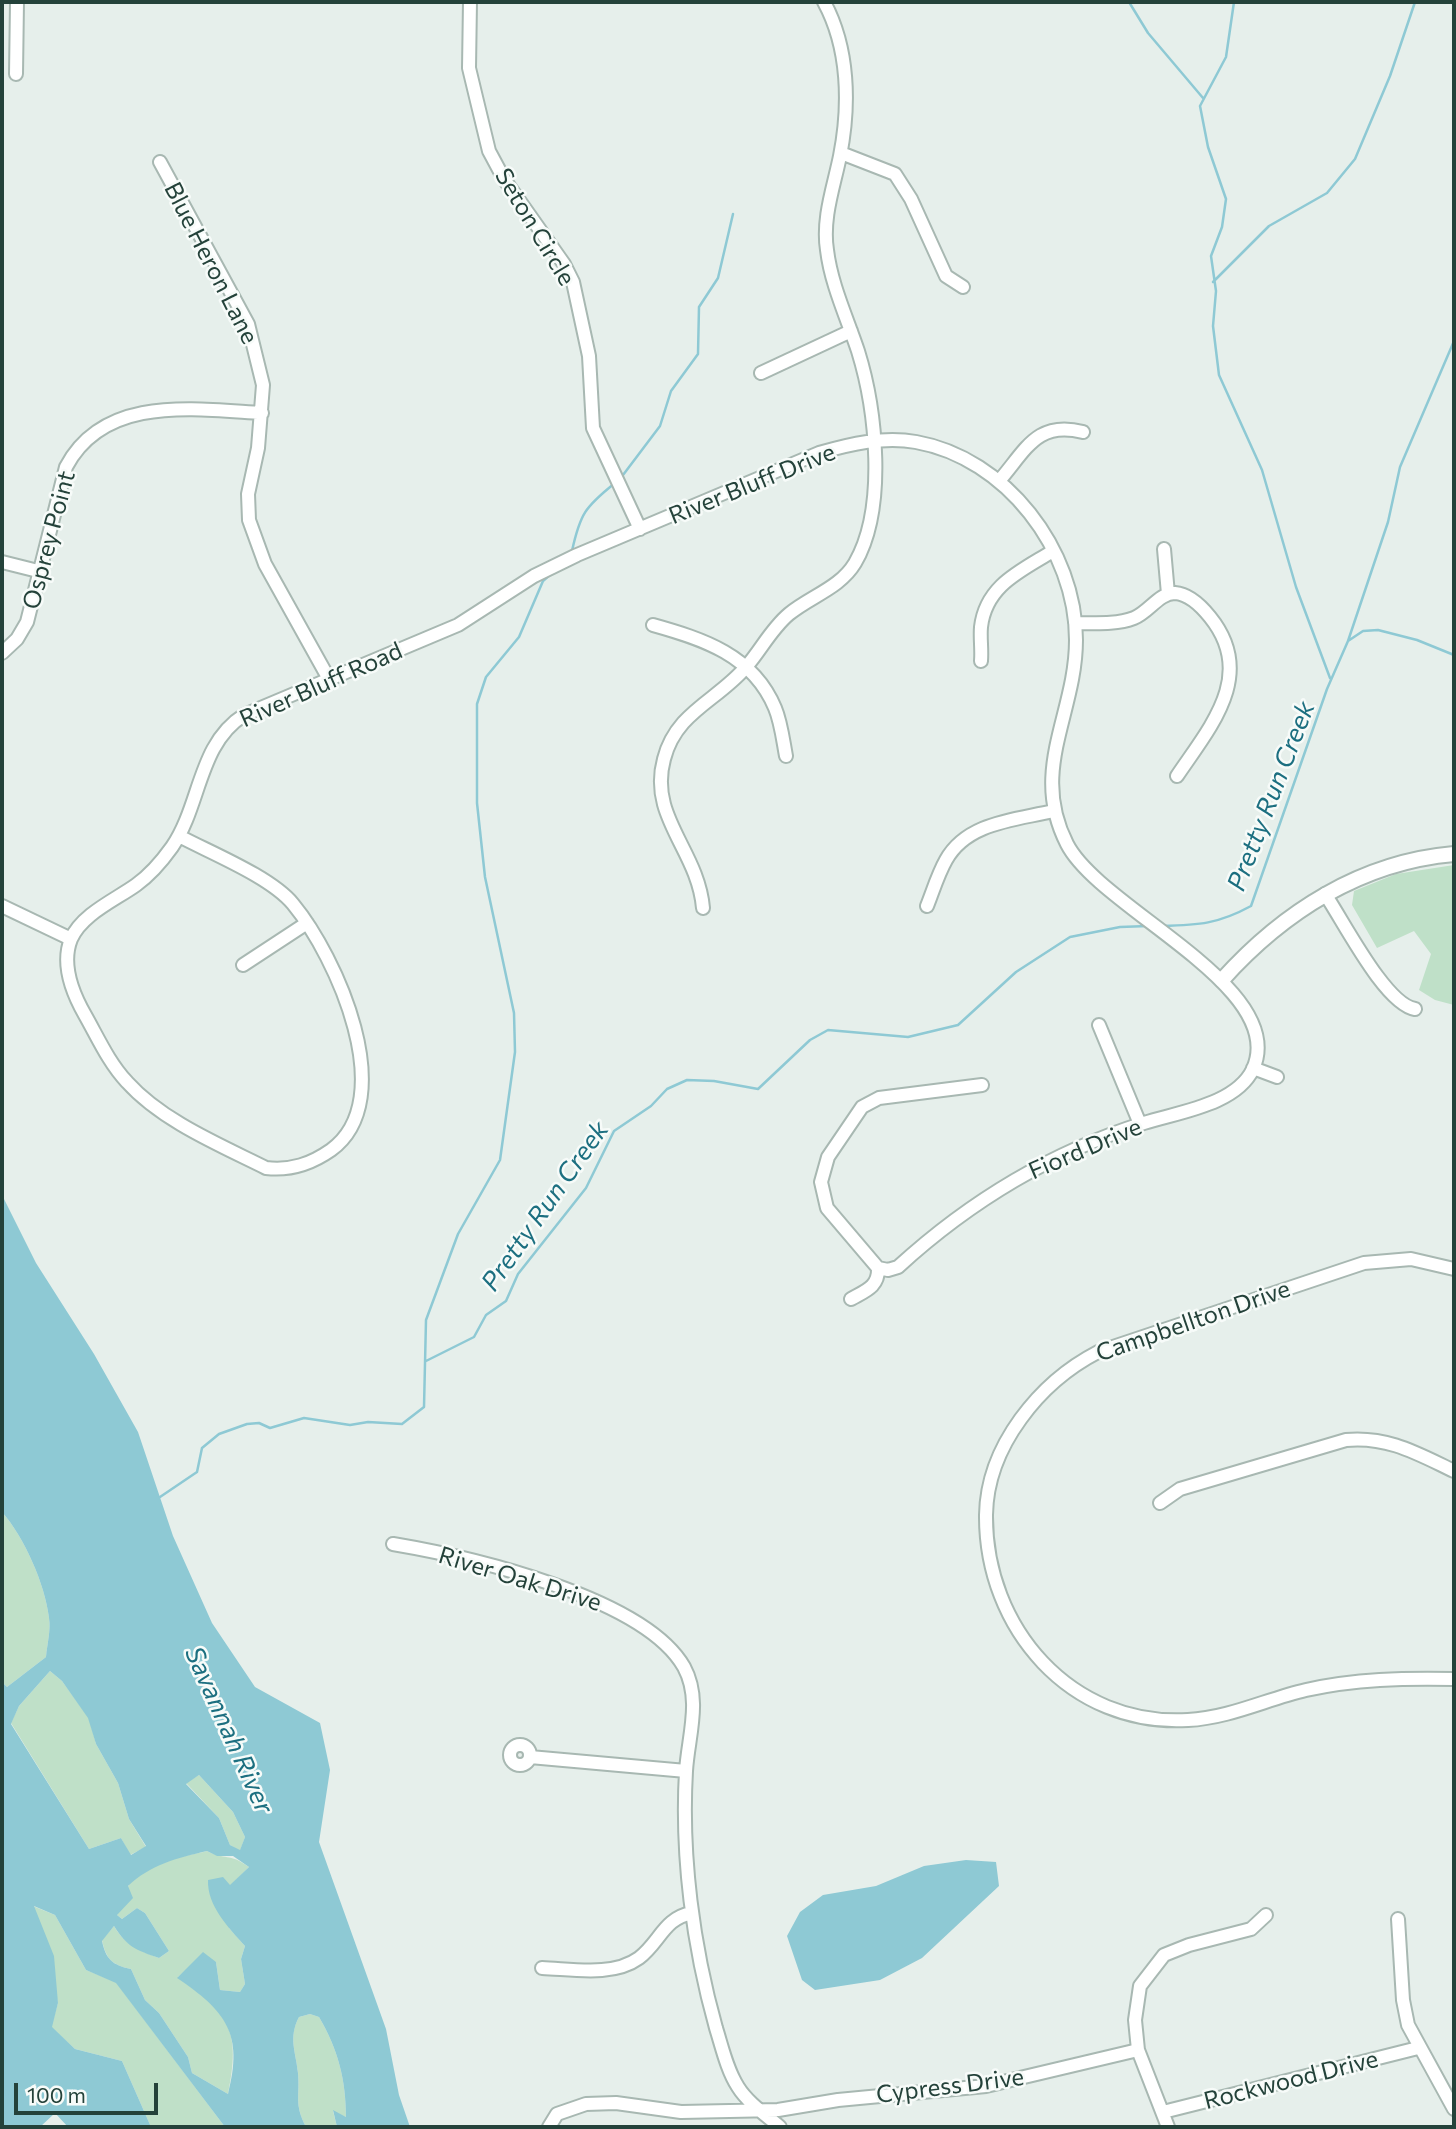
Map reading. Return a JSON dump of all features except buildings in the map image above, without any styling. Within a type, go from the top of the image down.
[{"type":"street","points":[[16,74],[17,2]]},
{"type":"street","name":"Seton Circle","points":[[470,2],[469,68],[489,151],[504,178],[564,264],[573,282],[589,356],[593,428],[640,529]]},
{"type":"street","points":[[703,908],[697,873],[663,804],[661,772],[671,740],[684,719],[746,669],[780,622],[835,585],[855,563],[875,495],[876,466],[864,381],[826,248],[827,221],[841,153],[844,60],[839,35],[824,2]]},
{"type":"street","points":[[841,153],[895,174],[911,200],[946,276],[963,288]]},
{"type":"street","name":"Blue Heron Lane","points":[[160,162],[248,324],[262,371],[262,413],[248,494],[254,538],[265,564],[329,679]]},
{"type":"street","points":[[761,373],[851,331]]},
{"type":"street","name":"Osprey Point","points":[[2,653],[17,639],[27,622],[66,467],[74,452],[101,427],[139,412],[262,413]]},
{"type":"street","points":[[999,481],[1044,432],[1060,427],[1083,432]]},
{"type":"street","name":"River Bluff Drive","points":[[486,609],[534,576],[819,453],[873,442],[901,440],[927,444],[972,463],[999,481],[1025,507],[1053,551],[1070,591],[1075,623],[1074,670],[1052,760],[1053,811],[1066,843],[1088,874],[1222,980]]},
{"type":"street","points":[[1164,549],[1168,594]]},
{"type":"street","points":[[981,660],[981,624],[993,594],[1014,574],[1053,551]]},
{"type":"street","points":[[2,562],[38,571]]},
{"type":"street","points":[[1075,623],[1130,619],[1168,594],[1187,597],[1207,614],[1226,642],[1231,663],[1229,689],[1217,715],[1177,776]]},
{"type":"street","name":"River Bluff Road","points":[[71,939],[90,917],[150,873],[179,836],[211,750],[228,726],[244,715],[437,635],[486,609]]},
{"type":"street","points":[[653,625],[717,645],[733,655],[762,686],[776,709],[786,756]]},
{"type":"street","points":[[927,906],[946,860],[968,836],[986,827],[1053,811]]},
{"type":"street","points":[[2,906],[71,939],[69,963],[73,992],[125,1080],[165,1112],[266,1168],[286,1169],[306,1165],[340,1143],[353,1126],[362,1098],[362,1065],[354,1023],[316,935],[292,903],[274,888],[179,836]]},
{"type":"street","points":[[1277,1077],[1253,1068],[1257,1052],[1254,1030],[1238,998],[1222,980],[1250,949],[1325,894],[1402,861],[1454,854]]},
{"type":"street","points":[[1325,894],[1385,988],[1400,1005],[1415,1009]]},
{"type":"street","points":[[243,965],[307,923]]},
{"type":"street","points":[[1100,1025],[1140,1124]]},
{"type":"street","name":"Fiord Drive","points":[[878,1268],[888,1270],[898,1267],[952,1221],[1005,1185],[1075,1150],[1140,1124],[1217,1100],[1238,1088],[1253,1068]]},
{"type":"street","points":[[851,1299],[872,1287],[878,1278],[878,1268],[827,1208],[821,1182],[828,1157],[862,1107],[879,1098],[982,1085]]},
{"type":"street","name":"Campbellton Drive","points":[[1454,1269],[1411,1259],[1364,1263],[1098,1352],[1059,1376],[1035,1399],[1004,1445],[987,1494],[986,1511],[987,1545],[997,1591],[1018,1633],[1050,1672],[1118,1709],[1156,1719],[1202,1719],[1305,1690],[1341,1684],[1388,1678],[1454,1679]]},
{"type":"street","points":[[1160,1503],[1180,1489],[1346,1440],[1372,1439],[1397,1444],[1454,1471]]},
{"type":"street","name":"River Oak Drive","points":[[393,1544],[475,1562],[602,1602],[646,1629],[680,1661],[692,1687],[692,1723],[686,1771],[692,1913],[708,1999],[724,2054],[737,2086],[780,2127]]},
{"type":"street","points":[[530,1757],[686,1771]]},
{"type":"street","points":[[542,1968],[623,1966],[646,1952],[671,1920],[692,1913]]},
{"type":"street","points":[[1168,2127],[1138,2050],[1136,1997],[1145,1977],[1159,1960],[1189,1945],[1251,1929],[1266,1915]]},
{"type":"street","points":[[1398,1919],[1405,2012],[1418,2048],[1454,2109]]},
{"type":"street","name":"Rockwood Drive","points":[[1163,2112],[1418,2048]]},
{"type":"street","name":"Cypress Drive","points":[[549,2127],[557,2114],[586,2104],[616,2103],[681,2112],[760,2110],[986,2086],[1138,2050]]},
{"type":"green space","points":[[1454,865],[1454,1005],[1435,1000],[1419,990],[1431,954],[1414,931],[1377,948],[1352,905],[1354,891],[1396,874]]},
{"type":"green space","points":[[2,1512],[18,1534],[32,1562],[47,1605],[49,1623],[46,1657],[7,1687],[2,1682]]},
{"type":"green space","points":[[50,1671],[62,1681],[89,1718],[96,1744],[118,1783],[129,1819],[146,1847],[130,1855],[121,1838],[89,1849],[11,1723],[19,1706]]},
{"type":"green space","points":[[199,1775],[233,1812],[245,1837],[240,1851],[230,1845],[219,1818],[186,1783]]},
{"type":"green space","points":[[207,1851],[249,1867],[230,1886],[229,1928],[245,1946],[241,1959],[245,1984],[240,1992],[220,1990],[216,1962],[199,1958],[178,1977],[210,2002],[227,2026],[232,2039],[233,2054],[228,2094],[192,2073],[188,2057],[159,2013],[145,2000],[131,1969],[111,1960],[102,1940],[114,1926],[128,1942],[145,1952],[159,1958],[169,1951],[145,1913],[137,1908],[122,1919],[117,1915],[123,1898],[133,1879],[152,1867]]},
{"type":"green space","points":[[33,1906],[55,1915],[86,1970],[116,1982],[225,2127],[151,2127],[122,2061],[75,2049],[51,2027],[58,2003]]},
{"type":"green space","points":[[310,2014],[319,2017],[340,2065],[346,2117],[333,2111],[337,2127],[306,2127],[300,2112],[294,2031],[299,2017]]},
{"type":"water","name":"Savannah River","points":[[2,1195],[36,1263],[94,1354],[138,1432],[173,1536],[212,1623],[255,1687],[320,1723],[330,1770],[319,1842],[386,2029],[399,2095],[410,2127],[337,2127],[333,2110],[346,2117],[340,2065],[319,2017],[310,2014],[299,2017],[293,2038],[299,2106],[306,2127],[225,2127],[116,1983],[86,1970],[55,1915],[34,1906],[54,1956],[58,2003],[52,2027],[75,2049],[122,2061],[151,2127],[68,2127],[55,2113],[40,2127],[2,2127],[2,1682],[7,1687],[46,1657],[50,1627],[47,1605],[32,1562],[18,1534],[2,1512]],"holes":[[[50,1671],[62,1681],[88,1718],[96,1744],[118,1783],[129,1819],[146,1846],[131,1855],[121,1838],[89,1849],[11,1724],[19,1706]],[[199,1775],[233,1812],[245,1837],[240,1850],[230,1845],[219,1818],[186,1784]],[[207,1851],[217,1856],[233,1856],[249,1867],[230,1885],[223,1877],[208,1880],[215,1908],[245,1946],[241,1959],[245,1984],[240,1992],[220,1990],[216,1962],[203,1952],[177,1978],[208,2002],[227,2026],[234,2055],[228,2094],[192,2073],[188,2057],[159,2013],[145,2000],[131,1969],[111,1960],[102,1941],[114,1926],[123,1939],[138,1950],[159,1958],[169,1951],[145,1913],[137,1908],[122,1919],[117,1915],[133,1898],[128,1886],[136,1879],[164,1863]]]},
{"type":"water","points":[[966,1860],[996,1862],[999,1886],[922,1958],[880,1980],[815,1990],[802,1980],[787,1936],[800,1912],[823,1895],[876,1886],[924,1866]]},
{"type":"waterway","points":[[1129,2],[1148,33],[1203,98]]},
{"type":"waterway","points":[[1234,2],[1226,57],[1200,106],[1208,147],[1226,199],[1222,227],[1211,256],[1216,291],[1213,326],[1219,375],[1262,470],[1296,587],[1330,678]]},
{"type":"waterway","points":[[1213,282],[1269,226],[1327,193],[1355,159],[1390,76],[1415,2]]},
{"type":"waterway","points":[[620,479],[660,426],[671,391],[698,354],[699,307],[718,278],[733,214]]},
{"type":"waterway","points":[[1348,641],[1388,522],[1400,467],[1454,341]]},
{"type":"waterway","points":[[572,551],[585,512],[615,483]]},
{"type":"waterway","points":[[160,1497],[197,1472],[202,1448],[219,1434],[247,1424],[259,1423],[270,1428],[304,1418],[350,1425],[368,1422],[402,1424],[424,1407],[426,1320],[458,1234],[500,1160],[515,1052],[514,1013],[485,877],[477,803],[477,704],[486,677],[519,637],[543,581],[551,574]]},
{"type":"waterway","name":"Pretty Run Creek","points":[[1162,926],[1208,922],[1228,917],[1251,906],[1327,689],[1348,641],[1363,631],[1378,630],[1417,640],[1454,655]]},
{"type":"waterway","name":"Pretty Run Creek","points":[[426,1361],[474,1337],[486,1315],[506,1301],[518,1274],[586,1188],[614,1131],[651,1106],[667,1089],[687,1080],[714,1081],[758,1089],[810,1040],[828,1030],[908,1037],[958,1025],[1016,972],[1070,937],[1120,927],[1148,926]]}]
